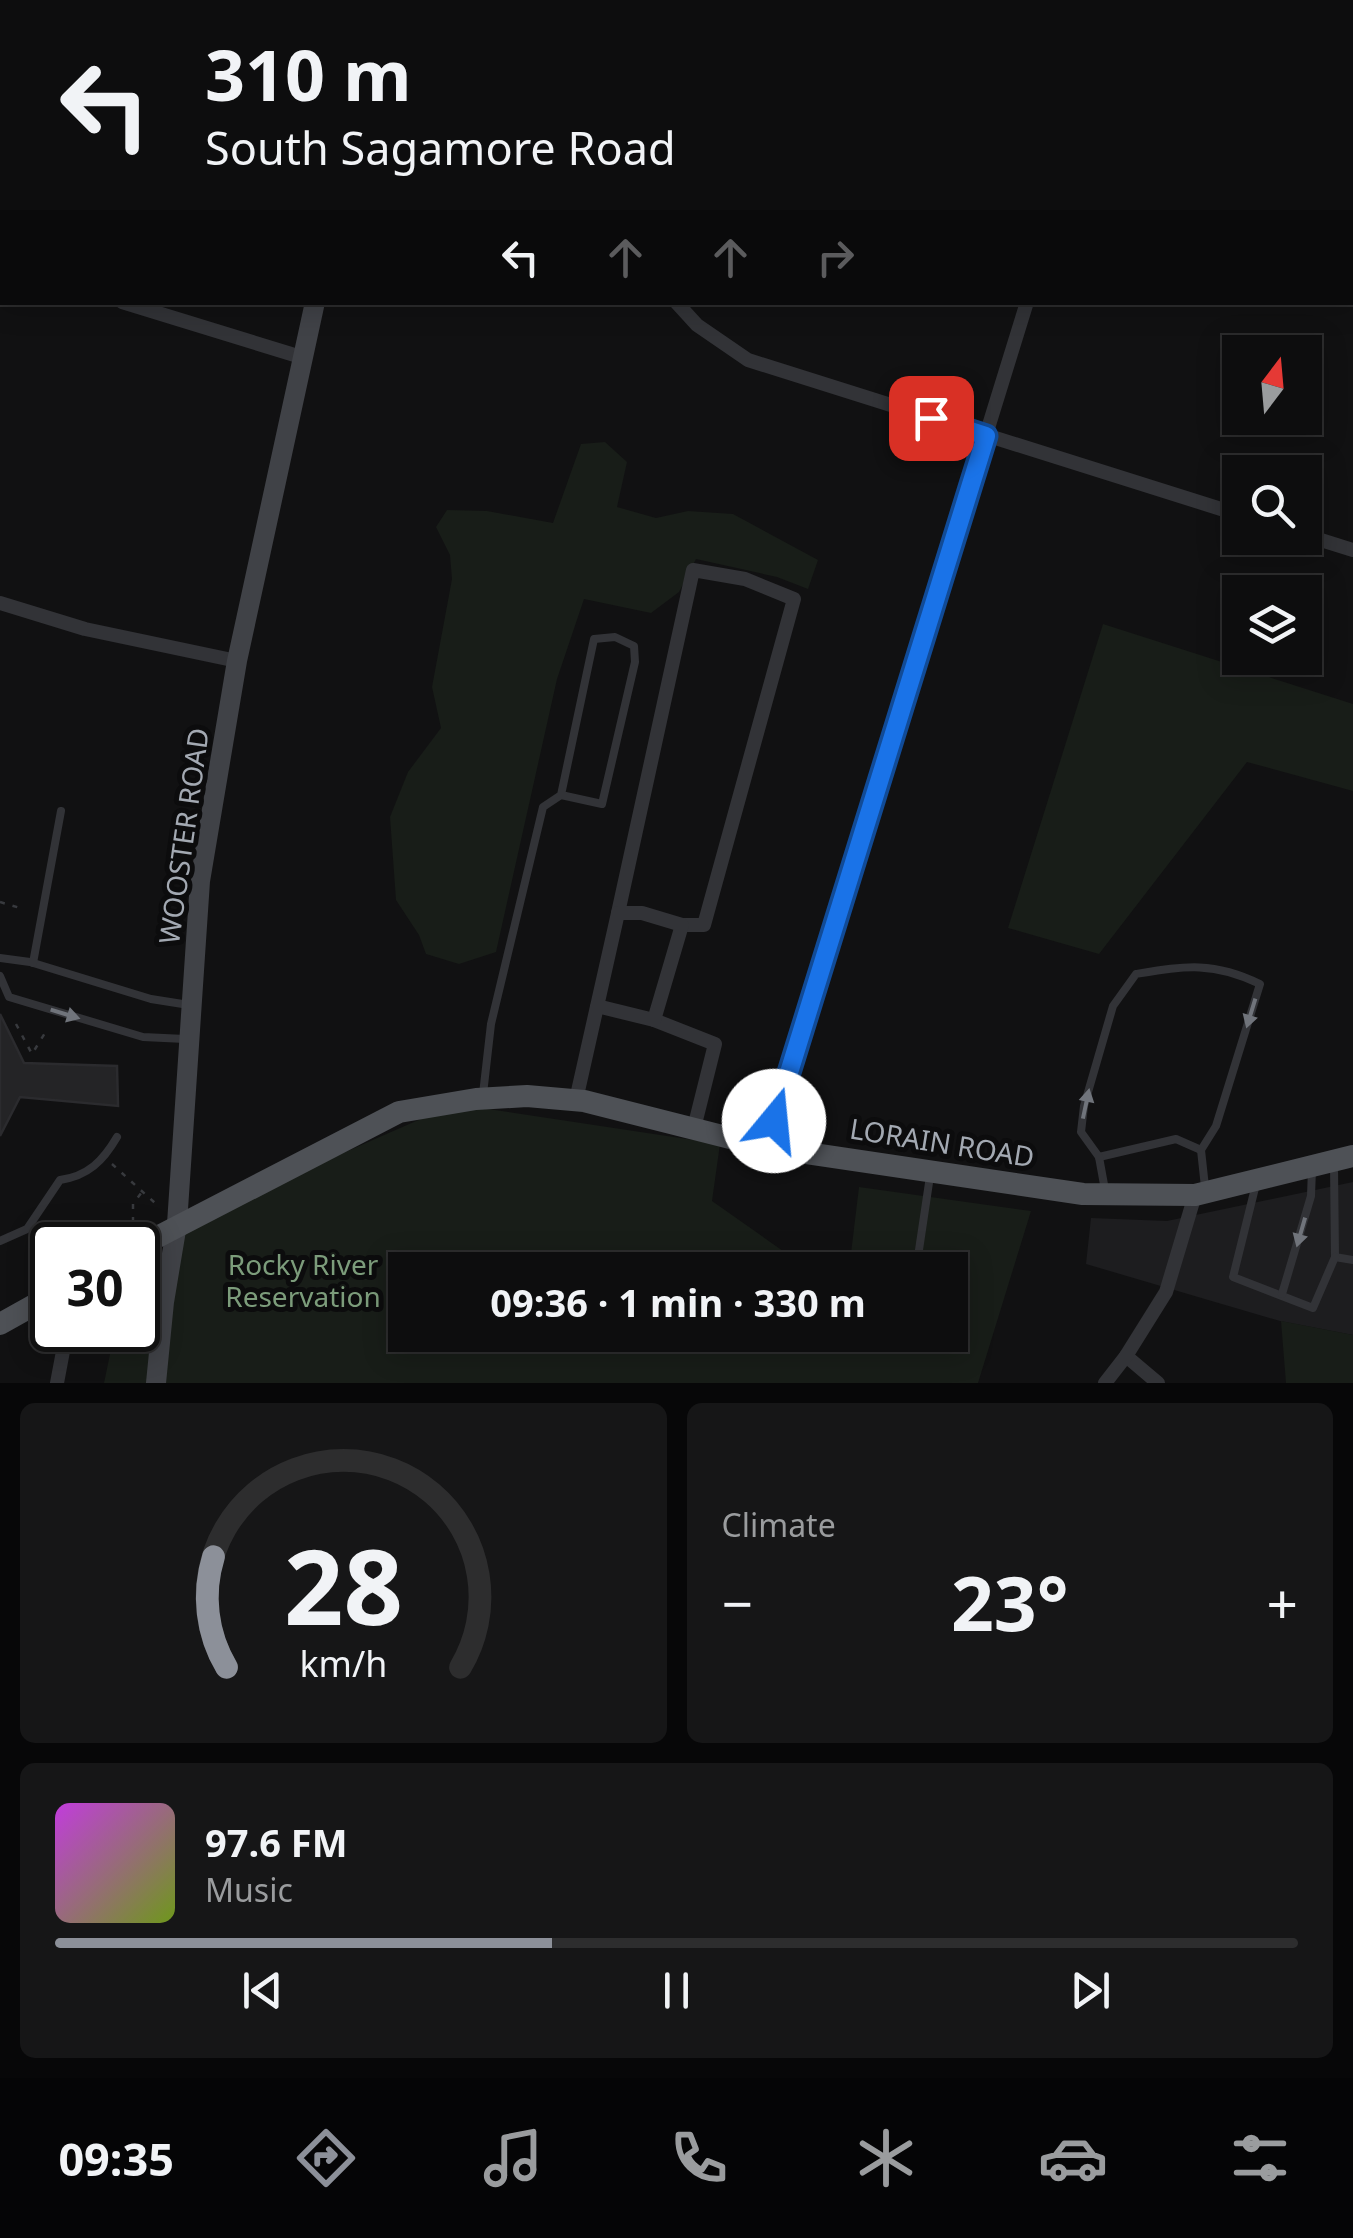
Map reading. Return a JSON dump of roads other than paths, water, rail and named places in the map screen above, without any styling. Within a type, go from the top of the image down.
[{"type":"main road","name":"WOOSTER ROAD","points":[[156,1383],[177,1224],[200,880],[237,661],[314,305]]},
{"type":"main road","name":"LORAIN ROAD","points":[[160,1234],[399,1112],[483,1098],[576,1100],[766,1146],[1083,1194],[1200,1194],[1333,1162]]},
{"type":"main road","points":[[0,1324],[30,1307]]},
{"type":"street","points":[[132,305],[301,357]]},
{"type":"street","points":[[679,305],[697,325],[748,360],[1222,509]]},
{"type":"street","points":[[766,1146],[1026,305]]},
{"type":"street","points":[[1322,540],[1353,550]]},
{"type":"street","points":[[576,1100],[693,570],[745,578],[794,599],[704,925],[682,925],[642,913],[618,913]]},
{"type":"street","points":[[0,603],[86,629],[237,661]]},
{"type":"street","points":[[654,1020],[682,925]]},
{"type":"street","points":[[597,1006],[654,1020],[715,1044],[694,1128]]},
{"type":"street","points":[[1104,1383],[1166,1292],[1200,1194]]},
{"type":"street","points":[[58,1383],[63,1352]]},
{"type":"street","points":[[1126,1356],[1158,1383]]},
{"type":"lane","points":[[483,1098],[490,1024],[530,852],[543,806],[560,795],[594,639],[615,638],[634,646],[634,662],[602,804],[560,795]]},
{"type":"lane","points":[[33,963],[61,811]]},
{"type":"lane","points":[[0,958],[33,963],[151,999],[192,1006]]},
{"type":"lane","points":[[1106,1194],[1099,1157],[1081,1132],[1084,1106],[1113,1006],[1136,974],[1196,965],[1234,972],[1260,984],[1216,1126],[1201,1150],[1200,1194]]},
{"type":"lane","points":[[0,976],[9,997],[142,1037],[190,1040]]},
{"type":"lane","points":[[0,1241],[27,1230],[60,1180],[85,1173],[117,1137]]},
{"type":"lane","points":[[1099,1157],[1176,1139],[1201,1150]]},
{"type":"lane","points":[[1257,1180],[1234,1276],[1312,1308],[1335,1256],[1333,1162]]},
{"type":"lane","points":[[1282,1294],[1311,1196],[1333,1162]]},
{"type":"lane","points":[[919,1252],[930,1171]]},
{"type":"lane","points":[[1335,1256],[1353,1260]]},
{"type":"park label","name":"Rocky River Reservation","points":[[303,1281]]}]
